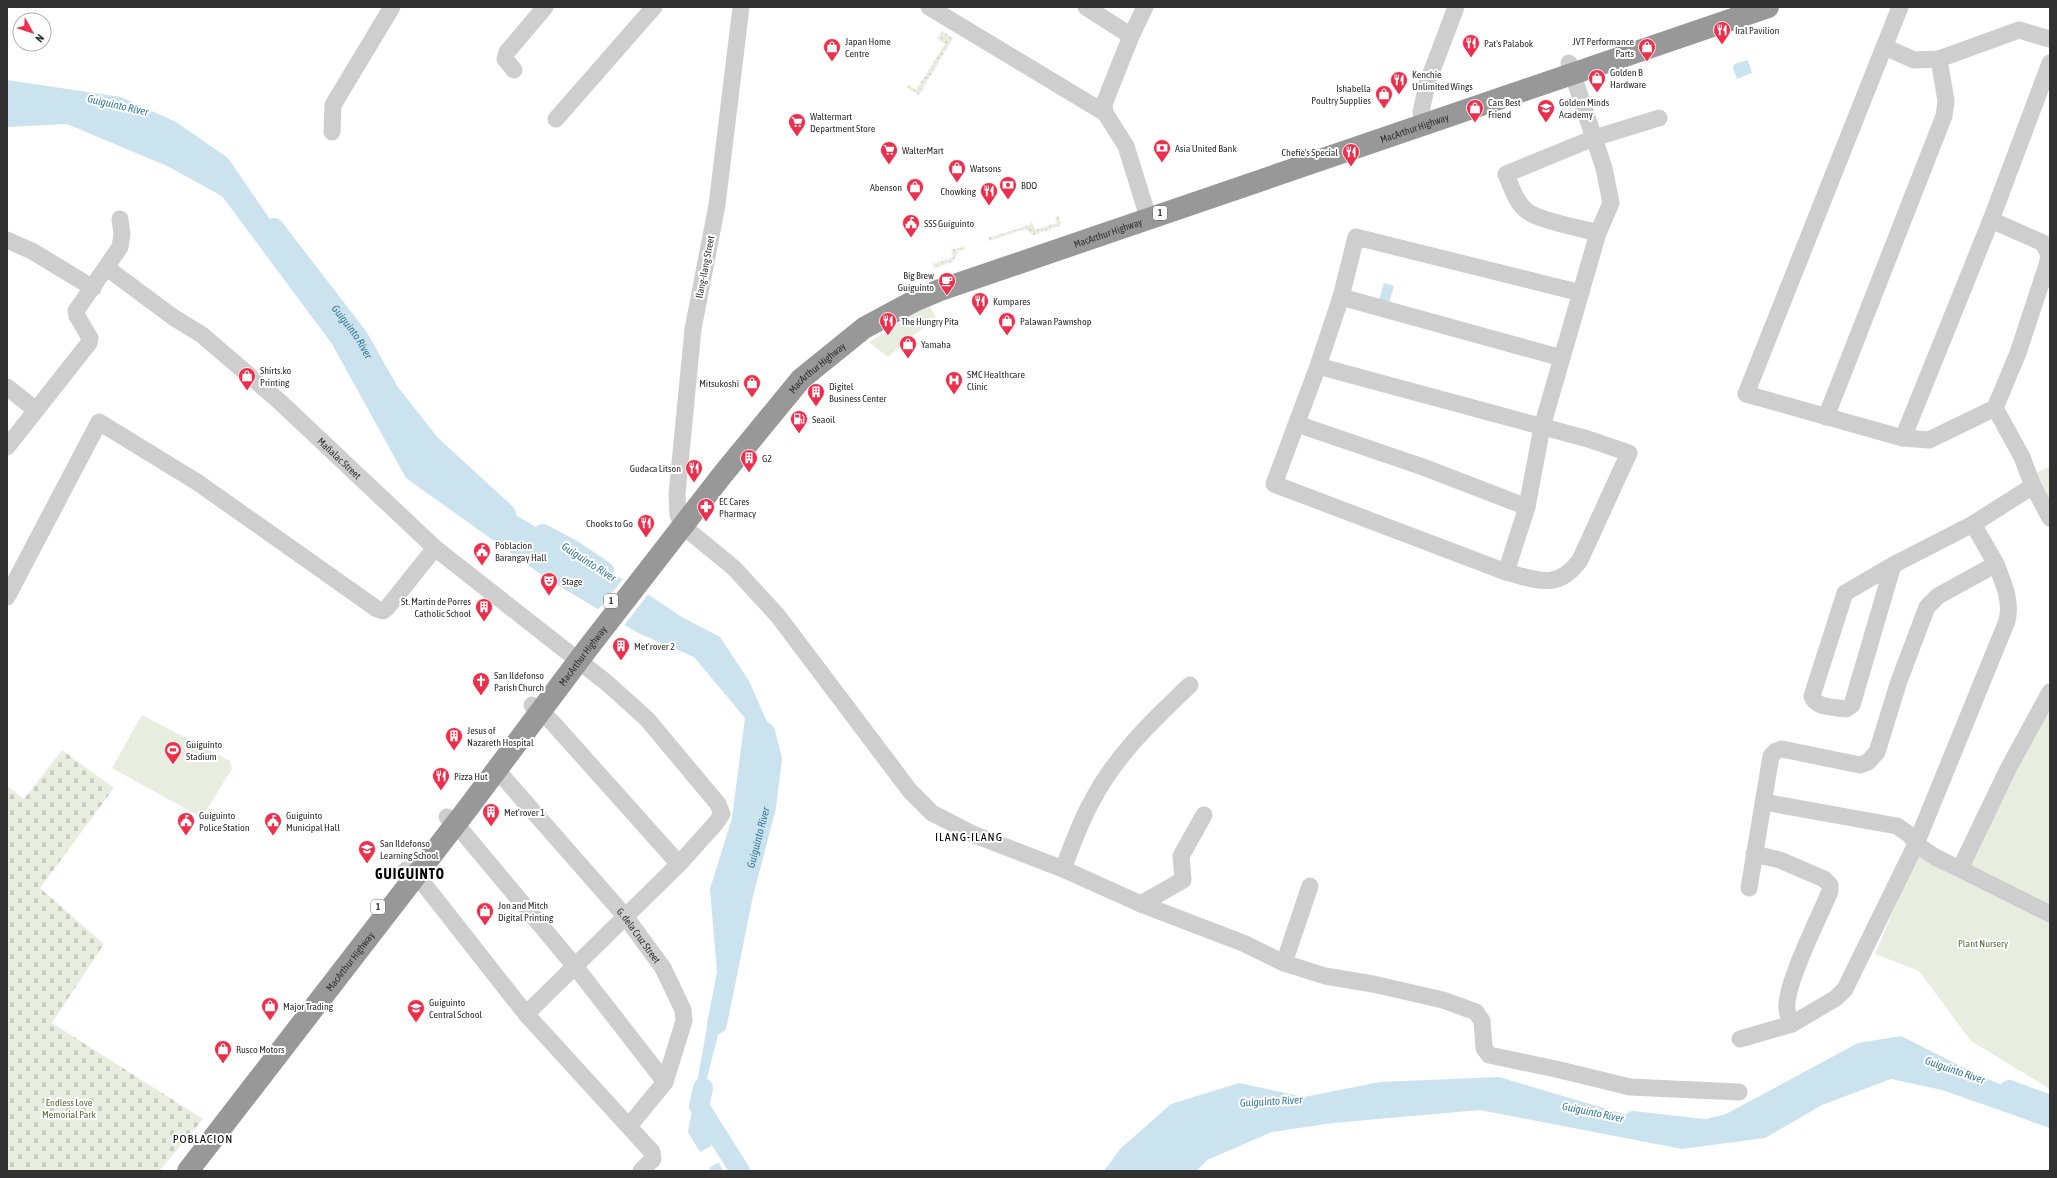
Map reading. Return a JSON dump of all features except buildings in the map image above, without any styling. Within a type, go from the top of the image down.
[{"type":"highway","name":"MacArthur Highway","points":[[188,1171],[579,650],[681,521],[801,379],[864,328],[914,301],[940,290],[1147,213],[1571,68],[1749,9]]},
{"type":"highway","name":"MacArthur Highway","points":[[452,821],[497,770],[536,708]]},
{"type":"highway","name":"MacArthur Highway","points":[[172,1171],[411,874]]},
{"type":"street","points":[[332,132],[333,105],[392,7]]},
{"type":"street","points":[[514,70],[505,59],[507,52],[546,7]]},
{"type":"street","points":[[556,119],[654,7]]},
{"type":"street","name":"Ilang-ilang Street","points":[[681,521],[678,480],[693,329],[718,205],[722,156],[741,7]]},
{"type":"street","points":[[929,7],[1105,113]]},
{"type":"street","points":[[1145,7],[1131,36],[1104,104],[1105,113],[1126,146],[1147,213]]},
{"type":"street","points":[[1424,118],[1427,84],[1456,7]]},
{"type":"street","points":[[1900,7],[1746,394],[1903,438],[1929,440],[1995,408],[2018,353],[2049,255],[2043,243],[1991,220]]},
{"type":"street","points":[[1096,10],[1131,36]]},
{"type":"street","points":[[1885,47],[1914,60],[1939,59],[2020,30],[2050,39]]},
{"type":"street","points":[[1826,417],[1944,116],[1946,101],[1939,59]]},
{"type":"street","points":[[1903,438],[1991,220],[2050,62]]},
{"type":"street","points":[[1506,572],[1527,507],[1542,426],[1598,233],[1611,203],[1604,168],[1571,68]]},
{"type":"street","points":[[1598,233],[1537,216],[1527,211],[1518,201],[1506,174],[1594,138],[1659,118]]},
{"type":"street","points":[[7,446],[89,343],[90,338],[77,316],[76,311],[120,247],[122,234],[120,220]]},
{"type":"street","points":[[1318,366],[1542,426],[1629,452],[1580,560],[1573,570],[1555,581],[1544,581],[1506,572],[1274,484],[1318,366],[1341,297],[1356,237],[1581,293]]},
{"type":"street","points":[[7,240],[32,251],[93,288]]},
{"type":"street","name":"Mañalac Street","points":[[107,268],[173,317],[202,335],[279,400],[435,548],[558,646],[579,650],[607,683],[647,719],[718,804],[722,814],[715,824],[679,864]]},
{"type":"street","points":[[1341,297],[1562,358]]},
{"type":"street","points":[[7,387],[36,410]]},
{"type":"street","points":[[1995,408],[2022,457],[2033,486],[2050,518]]},
{"type":"street","points":[[7,597],[99,422],[192,479],[377,610],[383,611],[388,608],[435,548]]},
{"type":"street","points":[[1297,424],[1423,467],[1527,507]]},
{"type":"street","points":[[1893,565],[1852,705],[1846,709],[1818,704],[1813,701],[1812,696],[1845,594],[1893,565],[1973,524],[2033,486]]},
{"type":"street","points":[[681,521],[734,568],[778,616],[877,749],[924,807],[945,821],[975,835],[1063,868],[1141,904],[1243,943],[1284,964],[1325,976],[1373,984],[1443,1000],[1476,1012],[1482,1021],[1484,1048],[1489,1055],[1630,1087],[1739,1092]]},
{"type":"street","points":[[1740,1039],[1792,1024],[1836,998],[1845,989],[1916,844],[2010,610],[2007,595],[1996,564],[1973,524]]},
{"type":"street","points":[[1749,888],[1771,756],[1776,751],[1782,750],[1860,765],[1873,758],[1877,752],[1900,681],[1927,606],[1938,596],[1996,564]]},
{"type":"street","points":[[1063,868],[1092,800],[1117,761],[1144,729],[1190,685]]},
{"type":"street","points":[[1960,869],[2008,769],[2050,692]]},
{"type":"street","points":[[526,1014],[574,965],[679,864],[536,708]]},
{"type":"street","name":"G. dela Cruz Street","points":[[497,770],[625,916],[663,968],[683,1010],[684,1021],[665,1082],[629,1126]]},
{"type":"street","points":[[1764,802],[1897,826],[1910,835],[1916,844],[1935,857],[2050,914]]},
{"type":"street","points":[[1141,904],[1183,880],[1181,856],[1204,815]]},
{"type":"street","points":[[452,821],[574,965],[665,1082]]},
{"type":"street","points":[[1754,854],[1780,860],[1824,879],[1830,885],[1830,892],[1795,974],[1787,1001],[1786,1010],[1792,1024]]},
{"type":"street","points":[[411,874],[423,883],[526,1014],[652,1152],[653,1159],[641,1171]]},
{"type":"street","points":[[1284,964],[1310,886]]},
{"type":"green space","points":[[942,31],[953,38],[919,95],[906,87],[908,85],[916,90],[945,44],[937,39]]},
{"type":"green space","points":[[1058,216],[1061,224],[1059,226],[1034,235],[1025,229],[989,241],[988,238],[1029,225],[1032,222],[1035,230],[1057,223],[1055,217]]},
{"type":"green space","points":[[964,246],[965,249],[959,251],[952,262],[934,268],[931,260],[934,264],[953,257],[951,250]]},
{"type":"green space","points":[[930,307],[936,317],[888,357],[869,342],[918,311]]},
{"type":"green space","points":[[2050,466],[2050,504],[2034,474]]},
{"type":"green space","name":"Plant Nursery","points":[[2050,695],[2050,1089],[1971,1041],[1919,971],[1875,954],[1917,854],[1965,877]]},
{"type":"green space","name":"Guiguinto Stadium","points":[[142,715],[230,761],[232,769],[204,814],[199,816],[112,768]]},
{"type":"green space","name":"Endless Love Memorial Park","points":[[62,750],[114,788],[40,888],[104,944],[52,1023],[203,1119],[159,1171],[7,1171],[7,786],[24,799]]},
{"type":"water","points":[[1748,60],[1752,73],[1737,79],[1733,68],[1734,64]]},
{"type":"water","points":[[7,80],[121,97],[176,122],[228,158],[341,329],[419,439],[488,498],[643,591],[680,616],[720,637],[749,681],[776,742],[746,871],[726,931],[722,1019],[701,1102],[712,1149],[723,1171],[711,1171],[688,1132],[717,972],[710,889],[732,818],[745,718],[694,657],[638,633],[546,578],[406,478],[332,344],[222,196],[167,166],[67,124],[7,127]]},
{"type":"water","points":[[1384,283],[1394,286],[1389,303],[1379,300]]},
{"type":"water","points":[[1901,1036],[1972,1072],[2050,1106],[2050,1128],[1942,1090],[1891,1079],[1822,1105],[1765,1138],[1682,1149],[1480,1110],[1333,1123],[1272,1132],[1207,1160],[1196,1171],[1104,1171],[1120,1149],[1171,1104],[1239,1083],[1304,1097],[1380,1082],[1499,1077],[1671,1128],[1726,1114],[1858,1043]]},
{"type":"pier","points":[[624,578],[649,593],[623,627],[597,611]]},
{"type":"pier","points":[[713,1145],[721,1161],[707,1169],[698,1153]]},
{"type":"waterway","name":"Guiguinto River","points":[[274,228],[358,337],[389,392],[430,444],[506,514]]},
{"type":"waterway","name":"Guiguinto River","points":[[543,534],[573,550],[604,571]]},
{"type":"waterway","name":"Guiguinto River","points":[[717,1024],[743,895],[766,807],[772,759],[765,732]]},
{"type":"waterway","name":"Guiguinto River","points":[[703,1088],[699,1106],[740,1171]]},
{"type":"waterway","name":"Guiguinto River","points":[[2009,1090],[2050,1105]]},
{"type":"waterway","name":"Guiguinto River","points":[[1633,1121],[1703,1129]]},
{"type":"place","name":"Iral Pavilion","points":[[1722,45]]},
{"type":"place","name":"Pat's Palabok","points":[[1471,58]]},
{"type":"place","name":"Japan Home Centre","points":[[832,62]]},
{"type":"place","name":"JVT Performance Parts","points":[[1647,62]]},
{"type":"place","name":"Golden B Hardware","points":[[1597,93]]},
{"type":"place","name":"Kenchie Unlimited Wings","points":[[1399,95]]},
{"type":"place","name":"Ishabella Poultry Supplies","points":[[1384,109]]},
{"type":"place","name":"Cars Best Friend","points":[[1475,123]]},
{"type":"place","name":"Golden Minds Academy","points":[[1546,123]]},
{"type":"place","name":"Waltermart Department Store","points":[[797,137]]},
{"type":"place","name":"Asia United Bank","points":[[1162,163]]},
{"type":"place","name":"WalterMart","points":[[889,165]]},
{"type":"place","name":"Chefie's Special","points":[[1351,167]]},
{"type":"place","name":"Watsons","points":[[957,183]]},
{"type":"place","name":"BDO","points":[[1008,200]]},
{"type":"place","name":"Abenson","points":[[915,202]]},
{"type":"place","name":"Chowking","points":[[989,206]]},
{"type":"place","name":"SSS Guiguinto","points":[[911,238]]},
{"type":"place","name":"Big Brew Guiguinto","points":[[947,296]]},
{"type":"place","name":"Kumpares","points":[[980,316]]},
{"type":"place","name":"The Hungry Pita","points":[[888,336]]},
{"type":"place","name":"Palawan Pawnshop","points":[[1007,336]]},
{"type":"place","name":"Yamaha","points":[[908,359]]},
{"type":"place","name":"Shirts.ko Printing","points":[[247,391]]},
{"type":"place","name":"SMC Healthcare Clinic","points":[[954,395]]},
{"type":"place","name":"Mitsukoshi","points":[[752,398]]},
{"type":"place","name":"Digitel Business Center","points":[[816,407]]},
{"type":"place","name":"Seaoil","points":[[799,434]]},
{"type":"place","name":"G2","points":[[749,473]]},
{"type":"place","name":"Gudaca Litson","points":[[694,483]]},
{"type":"place","name":"EC Cares Pharmacy","points":[[706,522]]},
{"type":"place","name":"Chooks to Go","points":[[646,538]]},
{"type":"place","name":"Poblacion Barangay Hall","points":[[482,566]]},
{"type":"place","name":"Stage","points":[[549,596]]},
{"type":"place","name":"St. Martin de Porres Catholic School","points":[[484,622]]},
{"type":"place","name":"Met'rover 2","points":[[621,661]]},
{"type":"place","name":"San Ildefonso Parish Church","points":[[481,696]]},
{"type":"place","name":"Jesus of Nazareth Hospital","points":[[454,751]]},
{"type":"place","name":"Guiguinto Stadium","points":[[173,765]]},
{"type":"place","name":"Pizza Hut","points":[[441,791]]},
{"type":"place","name":"Met'rover 1","points":[[491,827]]},
{"type":"place","name":"Guiguinto Police Station","points":[[186,836]]},
{"type":"place","name":"Guiguinto Municipal Hall","points":[[273,836]]},
{"type":"place","name":"San Ildefonso Learning School","points":[[367,864]]},
{"type":"place","name":"Jon and Mitch Digital Printing","points":[[485,926]]},
{"type":"place","name":"Major Trading","points":[[270,1021]]},
{"type":"place","name":"Guiguinto Central School","points":[[416,1023]]},
{"type":"place","name":"Rusco Motors","points":[[223,1064]]},
{"type":"district","name":"ILANG-ILANG","points":[[969,837]]},
{"type":"district","name":"GUIGUINTO","points":[[410,874]]},
{"type":"district","name":"POBLACION","points":[[203,1139]]}]
